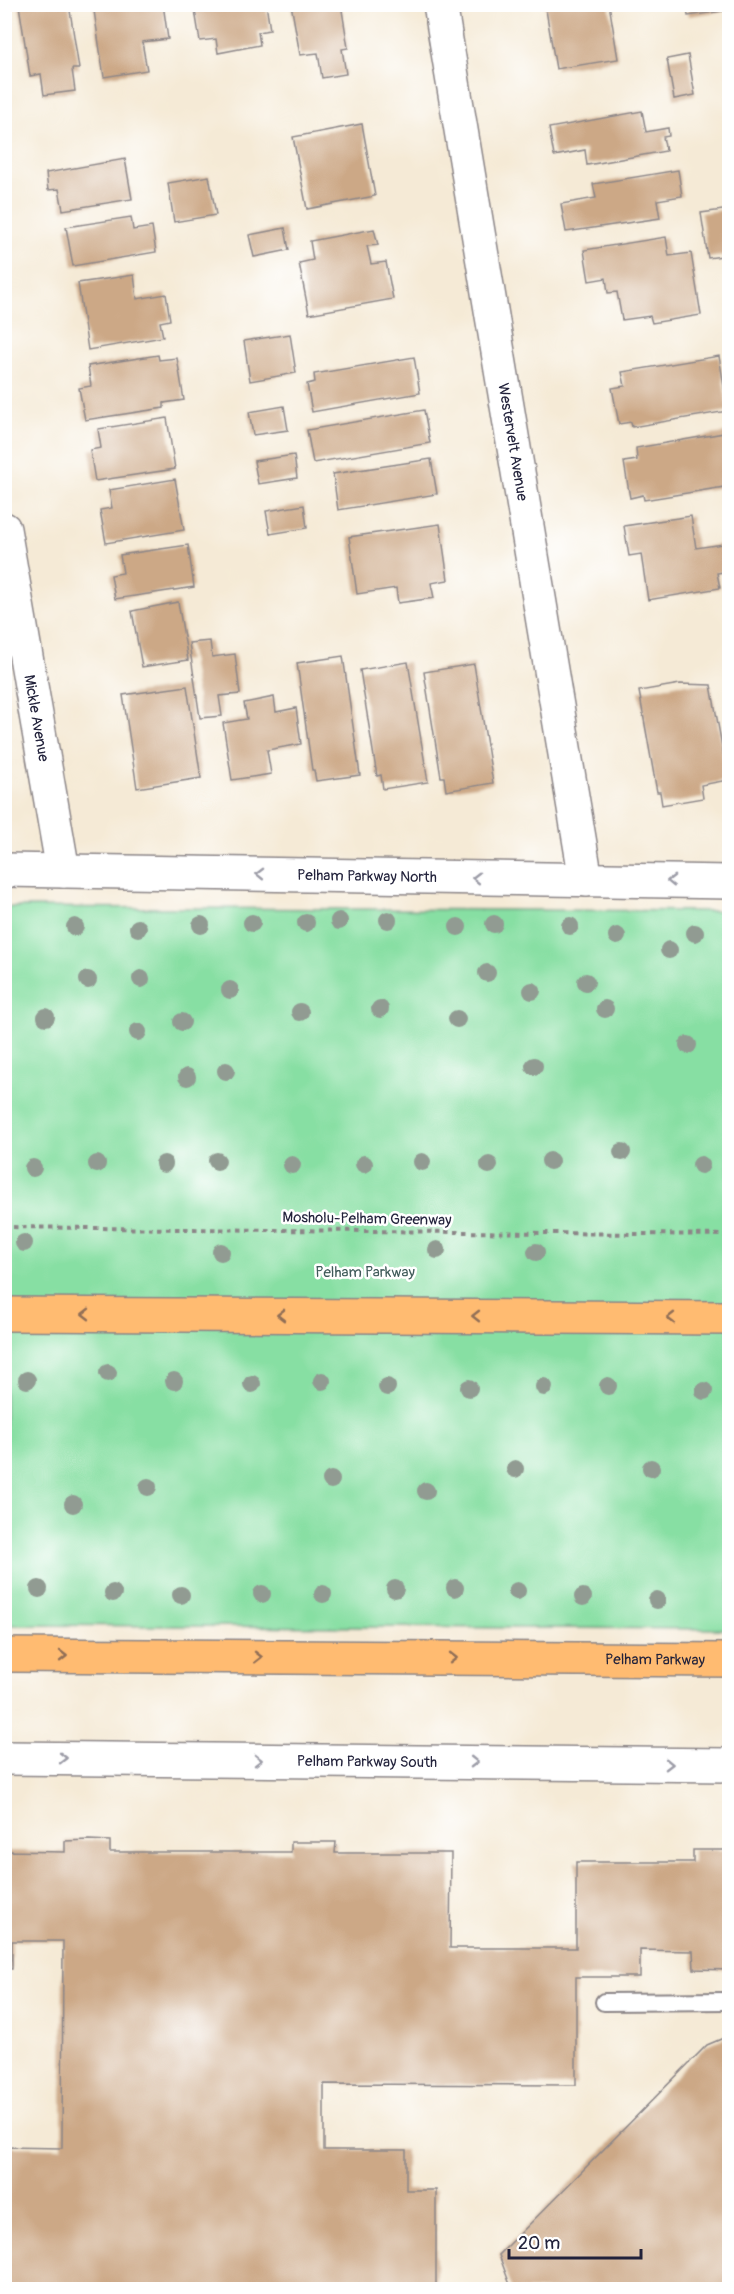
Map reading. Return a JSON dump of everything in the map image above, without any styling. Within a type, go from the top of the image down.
[{"type":"main road","points":[[4,1314],[729,1318]]},
{"type":"main road","name":"Pelham Parkway","points":[[4,1656],[729,1660]]},
{"type":"street","name":"Westervelt Avenue","points":[[440,4],[586,880]]},
{"type":"street","name":"Mickle Avenue","points":[[4,530],[63,871]]},
{"type":"street","name":"Pelham Parkway North","points":[[4,870],[729,882]]},
{"type":"street","name":"Pelham Parkway South","points":[[4,1758],[729,1765]]},
{"type":"lane","points":[[604,2002],[729,2001]]},
{"type":"path","name":"Mosholu-Pelham Greenway","points":[[4,1227],[729,1234]]},
{"type":"green space","name":"Pelham Parkway","points":[[4,907],[729,911],[729,1629],[5,1625]]},
{"type":"building","points":[[69,4],[79,69],[72,69],[75,91],[44,95],[41,74],[30,76],[19,5]]},
{"type":"building","points":[[93,4],[163,4],[168,39],[142,42],[147,70],[104,77]]},
{"type":"building","points":[[194,4],[266,4],[270,30],[258,32],[260,45],[218,53],[216,39],[200,41]]},
{"type":"building","points":[[291,4],[341,4],[348,48],[342,49],[346,74],[322,78],[318,53],[300,55]]},
{"type":"building","points":[[545,4],[609,4],[618,59],[556,69]]},
{"type":"building","points":[[686,4],[730,4],[730,10],[688,16]]},
{"type":"building","points":[[688,55],[695,95],[674,99],[667,59]]},
{"type":"building","points":[[642,111],[646,132],[668,128],[669,136],[663,137],[666,151],[587,165],[585,150],[554,156],[549,128]]},
{"type":"building","points":[[362,124],[375,196],[307,209],[293,137]]},
{"type":"building","points":[[125,159],[132,199],[63,210],[59,189],[48,190],[46,173]]},
{"type":"building","points":[[678,170],[682,196],[657,200],[660,218],[566,232],[561,204],[596,198],[593,184]]},
{"type":"building","points":[[209,176],[216,215],[174,222],[168,183]]},
{"type":"building","points":[[730,209],[730,255],[708,258],[701,213]]},
{"type":"building","points":[[131,217],[133,230],[152,227],[156,252],[73,266],[66,227]]},
{"type":"building","points":[[285,228],[289,250],[254,257],[249,235]]},
{"type":"building","points":[[374,229],[378,245],[367,246],[371,264],[386,262],[393,299],[309,314],[299,263],[313,260],[310,241]]},
{"type":"building","points":[[666,237],[669,256],[691,253],[701,315],[652,323],[650,316],[622,320],[617,292],[608,293],[606,278],[589,281],[584,250]]},
{"type":"building","points":[[134,275],[137,299],[166,294],[170,320],[160,322],[163,337],[88,350],[78,283]]},
{"type":"building","points":[[290,334],[296,373],[250,381],[244,341]]},
{"type":"building","points":[[158,355],[159,360],[177,358],[184,400],[164,403],[164,408],[85,420],[79,388],[91,386],[88,366]]},
{"type":"building","points":[[719,356],[728,411],[632,427],[631,422],[619,424],[612,388],[625,386],[622,372]]},
{"type":"building","points":[[414,357],[420,393],[312,412],[307,384],[315,382],[314,374]]},
{"type":"building","points":[[284,406],[288,430],[253,435],[249,412]]},
{"type":"building","points":[[424,410],[430,443],[313,463],[307,430]]},
{"type":"building","points":[[167,418],[175,469],[95,481],[90,450],[101,448],[98,429]]},
{"type":"building","points":[[730,432],[730,486],[644,500],[643,495],[630,498],[624,462],[637,460],[636,448]]},
{"type":"building","points":[[294,455],[297,478],[258,484],[254,461]]},
{"type":"building","points":[[431,459],[437,494],[338,510],[333,474]]},
{"type":"building","points":[[175,479],[184,530],[106,543],[100,510],[112,508],[109,490]]},
{"type":"building","points":[[304,505],[307,528],[270,534],[266,511]]},
{"type":"building","points":[[691,516],[696,548],[730,543],[730,571],[717,573],[720,588],[648,600],[641,554],[629,556],[624,526]]},
{"type":"building","points":[[440,524],[448,580],[431,583],[434,598],[398,603],[396,588],[357,594],[349,537]]},
{"type":"building","points":[[188,545],[194,587],[115,599],[111,575],[123,573],[120,555]]},
{"type":"building","points":[[178,602],[188,660],[142,667],[132,611]]},
{"type":"building","points":[[210,641],[212,657],[235,654],[240,694],[219,696],[222,716],[200,718],[189,643]]},
{"type":"building","points":[[343,656],[360,775],[316,781],[314,770],[312,770],[297,663]]},
{"type":"building","points":[[408,662],[428,782],[383,789],[381,775],[377,776],[360,670]]},
{"type":"building","points":[[474,664],[493,783],[446,791],[444,777],[441,777],[424,672]]},
{"type":"building","points":[[680,684],[711,685],[728,780],[701,785],[703,798],[662,805],[660,792],[657,792],[639,691]]},
{"type":"building","points":[[187,686],[201,778],[137,788],[123,695]]},
{"type":"building","points":[[274,697],[276,712],[296,708],[301,744],[267,750],[271,774],[232,780],[223,723],[247,719],[244,703]]},
{"type":"building","points":[[65,1841],[110,1841],[110,1852],[291,1852],[291,1842],[336,1842],[335,1853],[451,1853],[450,1948],[576,1948],[576,1862],[693,1862],[693,1850],[730,1850],[730,1970],[694,1969],[693,1951],[640,1950],[640,1977],[576,1977],[576,2085],[324,2084],[324,2150],[406,2150],[406,2190],[436,2190],[436,2290],[4,2290],[4,2147],[62,2148],[63,1941],[12,1941],[12,1969],[4,1969],[4,1851],[65,1852]]},
{"type":"building","points":[[726,2037],[730,2041],[730,2290],[512,2290],[499,2255],[707,2045]]}]
